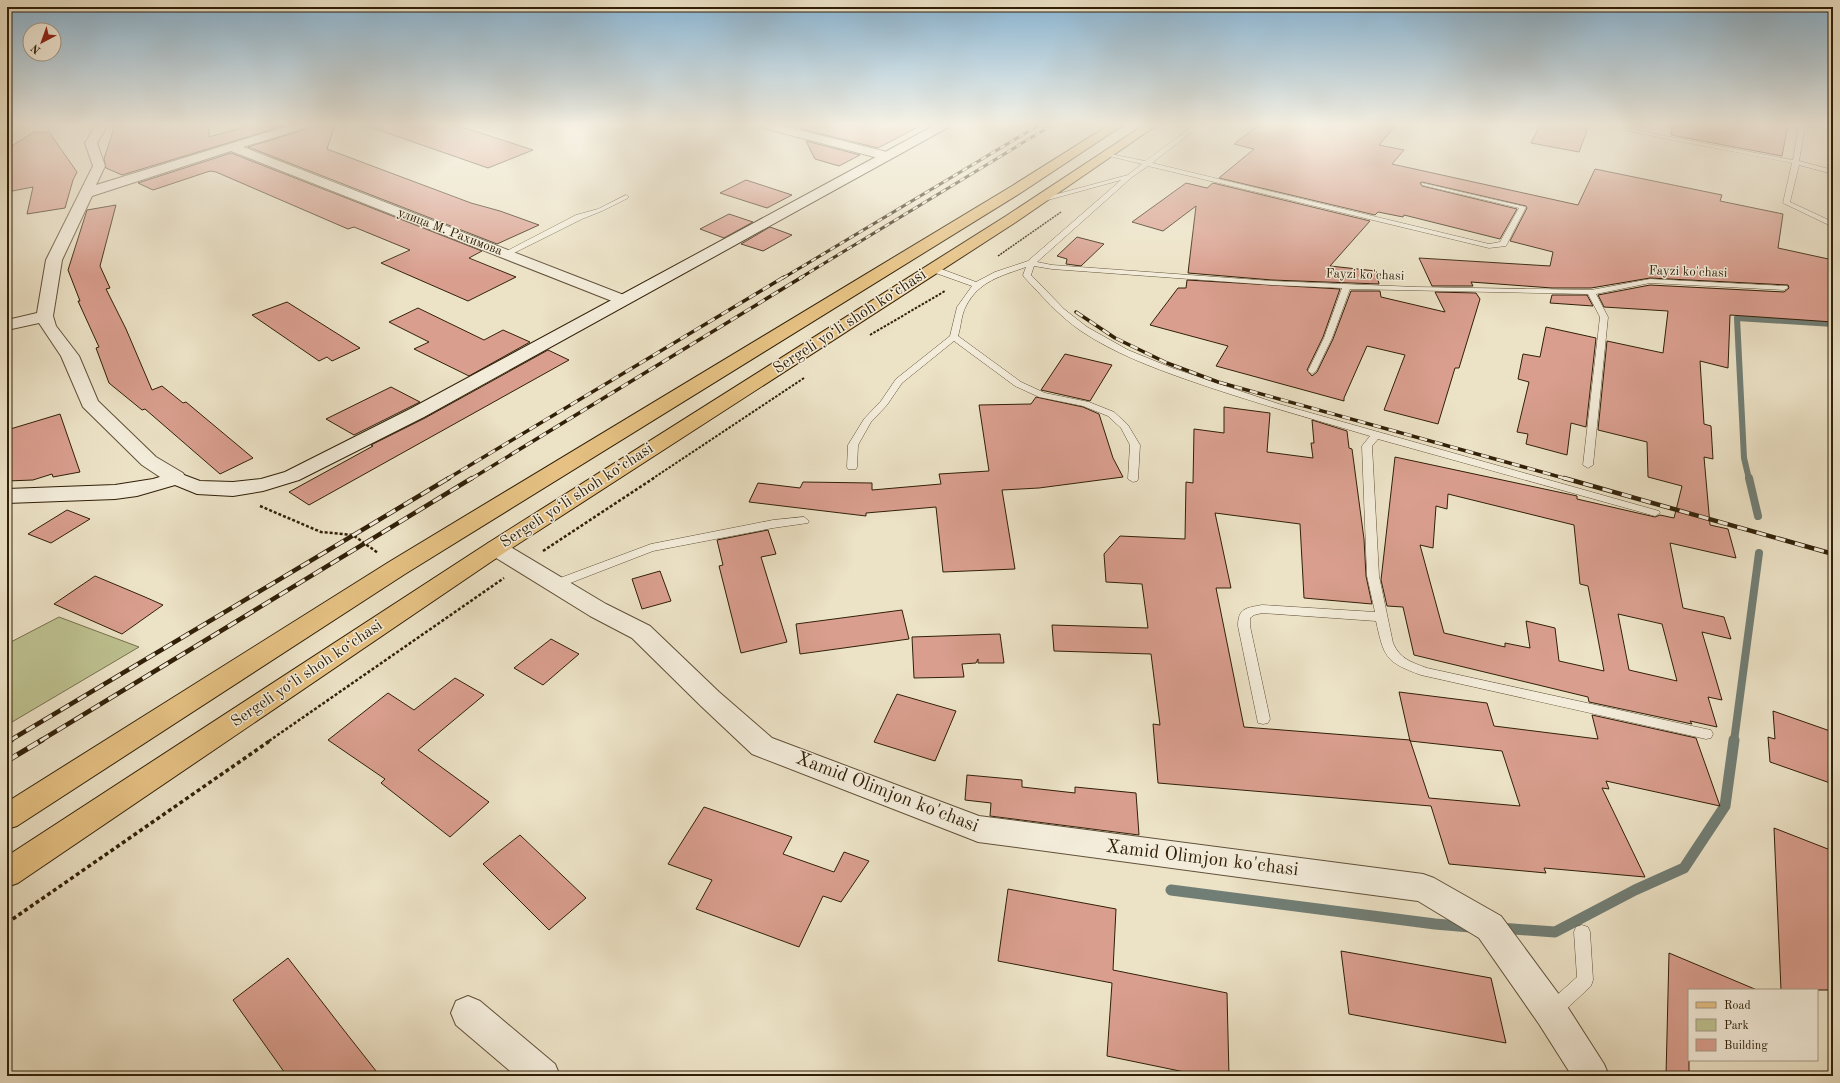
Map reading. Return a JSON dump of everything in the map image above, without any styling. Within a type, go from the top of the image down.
[{"type":"main road","name":"Sergeli yo‘li shoh ko‘chasi","points":[[7,816],[397,568],[1037,176]]},
{"type":"main road","name":"Sergeli yo‘li shoh ko‘chasi","points":[[7,873],[496,548],[933,269],[1076,176]]},
{"type":"street","points":[[94,176],[54,260],[45,316],[48,326],[70,356],[90,403],[149,461],[176,478],[197,487],[219,489],[248,488],[292,476],[389,427],[850,176]]},
{"type":"street","points":[[86,192],[139,176]]},
{"type":"street","name":"улица М. Рахимова","points":[[304,176],[623,300]]},
{"type":"street","points":[[7,325],[45,316]]},
{"type":"street","points":[[7,496],[116,492],[161,485],[176,478]]},
{"type":"street","name":"Xamid Olimjon ko'chasi","points":[[496,548],[598,610],[641,632],[710,699],[762,746],[978,829],[1423,888],[1458,908],[1496,934],[1551,1012]]},
{"type":"street","points":[[1551,1012],[1592,1076]]},
{"type":"street","points":[[468,1013],[543,1076]]},
{"type":"lane","points":[[1037,202],[1130,176]]},
{"type":"lane","points":[[1130,176],[1031,263],[1027,275],[1057,307],[1083,329],[1117,348],[1167,370],[1243,396],[1655,513]]},
{"type":"lane","points":[[1199,176],[1489,246],[1503,244],[1524,207],[1424,184]]},
{"type":"lane","points":[[1793,176],[1786,203],[1833,225]]},
{"type":"lane","points":[[505,254],[579,217],[600,210],[626,198]]},
{"type":"lane","name":"Fayzi ko'chasi","points":[[954,337],[961,307],[977,285],[998,274],[1031,263],[1052,267],[1241,281],[1416,289],[1591,292],[1650,281],[1784,288]]},
{"type":"lane","points":[[933,269],[977,285]]},
{"type":"lane","points":[[1312,371],[1328,338],[1347,286]]},
{"type":"lane","points":[[1588,465],[1604,317],[1591,292]]},
{"type":"lane","points":[[852,467],[853,445],[867,421],[884,403],[899,382],[954,337],[1018,384],[1042,395],[1086,404],[1111,414],[1125,427],[1135,445],[1133,479]]},
{"type":"lane","points":[[1376,435],[1367,446],[1373,576],[1387,643],[1392,655],[1404,664],[1425,672],[1706,734]]},
{"type":"lane","points":[[556,584],[650,548],[773,524],[804,521]]},
{"type":"lane","points":[[1263,719],[1244,626],[1244,616],[1251,611],[1262,610],[1382,617]]},
{"type":"lane","points":[[1551,1012],[1585,980],[1582,932]]},
{"type":"path","points":[[868,336],[963,279],[1066,209],[1096,186]]},
{"type":"path","points":[[7,923],[584,522],[808,375]]},
{"type":"path","points":[[248,488],[246,500],[321,532],[353,535],[366,543]]},
{"type":"green space","points":[[59,617],[139,647],[7,725],[7,644]]},
{"type":"building","points":[[7,176],[75,176],[65,208],[27,214],[33,187],[7,192]]},
{"type":"building","points":[[161,176],[196,176],[153,190],[138,183]]},
{"type":"building","points":[[224,176],[289,176],[482,251],[469,258],[516,277],[468,301],[381,263],[410,250],[354,227],[348,229]]},
{"type":"building","points":[[321,176],[398,176],[471,203],[500,211],[539,225],[497,244]]},
{"type":"building","points":[[1222,176],[1444,176],[1578,205],[1592,176],[1627,176],[1722,195],[1720,201],[1783,214],[1778,248],[1833,260],[1833,322],[1730,315],[1728,368],[1700,361],[1704,424],[1711,426],[1713,459],[1704,457],[1710,525],[1728,529],[1736,558],[1670,543],[1683,608],[1724,617],[1731,639],[1702,632],[1722,700],[1708,697],[1717,727],[1690,721],[1692,724],[1589,702],[1588,697],[1414,655],[1403,607],[1387,606],[1381,580],[1395,457],[1577,496],[1577,499],[1655,517],[1660,515],[1674,518],[1682,486],[1648,477],[1647,442],[1598,430],[1607,341],[1663,353],[1668,311],[1604,307],[1598,295],[1650,285],[1784,292],[1789,288],[1788,285],[1650,278],[1591,288],[1552,288],[1471,282],[1473,286],[1432,286],[1419,258],[1550,266],[1553,252],[1510,241],[1527,208],[1526,206],[1422,182],[1420,183],[1422,186],[1517,209],[1500,239],[1404,215],[1403,217],[1378,212],[1375,215],[1219,178]],"holes":[[[1448,494],[1574,525],[1580,584],[1588,586],[1604,671],[1559,661],[1555,628],[1526,621],[1530,648],[1505,643],[1505,647],[1444,633],[1420,545],[1433,548],[1436,506],[1447,509]],[[1618,614],[1662,624],[1677,681],[1629,670]]]},
{"type":"building","points":[[746,180],[792,195],[767,208],[720,193]]},
{"type":"building","points":[[1186,183],[1207,188],[1213,183],[1370,221],[1330,266],[1376,271],[1379,284],[1272,280],[1188,273],[1196,206],[1163,231],[1132,222]]},
{"type":"building","points":[[116,205],[100,266],[110,288],[106,289],[126,329],[152,390],[162,386],[183,403],[186,402],[253,458],[220,474],[145,409],[142,410],[109,383],[96,348],[99,347],[78,301],[80,301],[68,270],[87,210]]},
{"type":"building","points":[[729,214],[753,222],[724,238],[700,229]]},
{"type":"building","points":[[770,227],[792,235],[763,251],[741,244]]},
{"type":"building","points":[[1077,237],[1104,244],[1081,266],[1066,264],[1067,259],[1057,256]]},
{"type":"building","points":[[1187,280],[1340,289],[1323,337],[1307,370],[1312,376],[1317,372],[1333,339],[1351,291],[1380,291],[1381,297],[1445,312],[1435,292],[1476,293],[1480,299],[1459,368],[1455,368],[1438,424],[1384,410],[1405,355],[1367,346],[1344,401],[1216,366],[1228,346],[1150,325],[1178,288],[1186,288]]},
{"type":"building","points":[[1552,295],[1587,295],[1593,306],[1550,303]]},
{"type":"building","points":[[287,302],[360,348],[332,361],[327,357],[319,361],[252,315]]},
{"type":"building","points":[[418,308],[484,340],[503,330],[530,342],[469,376],[414,349],[429,342],[389,322]]},
{"type":"building","points":[[1546,327],[1596,338],[1586,427],[1571,423],[1567,455],[1526,444],[1528,434],[1517,432],[1529,382],[1518,379],[1523,354],[1540,357]]},
{"type":"building","points":[[548,350],[569,360],[309,505],[289,492],[373,446],[371,445],[425,418]]},
{"type":"building","points":[[1065,354],[1112,365],[1090,401],[1041,390]]},
{"type":"building","points":[[391,387],[420,402],[354,435],[326,419]]},
{"type":"building","points":[[1036,397],[1083,407],[1099,414],[1113,458],[1123,477],[1039,488],[1002,490],[1015,569],[943,572],[936,507],[866,513],[866,516],[749,502],[758,483],[800,488],[803,482],[872,483],[872,490],[941,484],[939,474],[989,471],[979,405],[1031,404]]},
{"type":"building","points":[[1224,407],[1270,413],[1267,452],[1313,458],[1311,443],[1314,443],[1312,420],[1347,431],[1349,448],[1352,449],[1364,539],[1366,576],[1372,604],[1304,598],[1300,524],[1215,513],[1231,588],[1216,588],[1244,727],[1410,740],[1399,692],[1487,703],[1494,726],[1598,739],[1592,715],[1696,738],[1720,806],[1606,781],[1609,789],[1602,788],[1645,877],[1544,868],[1546,873],[1449,864],[1431,806],[1158,783],[1153,724],[1160,725],[1151,654],[1054,651],[1052,625],[1148,628],[1142,584],[1106,582],[1104,554],[1120,536],[1185,539],[1186,482],[1193,483],[1194,429],[1224,433]],"holes":[[[1410,741],[1502,751],[1520,806],[1429,798]]]},
{"type":"building","points":[[60,414],[80,472],[53,477],[52,474],[33,480],[7,481],[7,430]]},
{"type":"building","points":[[67,510],[90,519],[51,543],[28,534]]},
{"type":"building","points":[[768,530],[776,554],[761,557],[787,642],[741,653],[719,566],[723,565],[717,540]]},
{"type":"building","points":[[660,571],[671,601],[642,609],[632,579]]},
{"type":"building","points":[[95,576],[163,605],[122,634],[54,604]]},
{"type":"building","points":[[902,610],[909,639],[800,654],[796,624]]},
{"type":"building","points":[[1000,634],[1004,663],[978,663],[978,659],[976,663],[962,664],[964,677],[914,678],[912,637]]},
{"type":"building","points":[[551,639],[579,654],[543,685],[514,668]]},
{"type":"building","points":[[455,678],[484,695],[418,750],[489,802],[450,837],[381,783],[385,779],[328,740],[388,693],[414,710]]},
{"type":"building","points":[[897,694],[956,711],[935,761],[874,742]]},
{"type":"building","points":[[1773,711],[1833,732],[1833,784],[1770,762],[1768,737],[1775,739]]},
{"type":"building","points":[[967,775],[1022,780],[1022,787],[1075,793],[1075,787],[1136,793],[1139,835],[990,816],[991,803],[965,800]]},
{"type":"building","points":[[704,807],[792,837],[783,854],[834,872],[844,852],[869,861],[841,902],[823,896],[799,947],[696,909],[712,880],[668,864]]},
{"type":"building","points":[[1774,828],[1833,851],[1833,990],[1781,989]]},
{"type":"building","points":[[520,835],[586,898],[549,930],[483,864]]},
{"type":"building","points":[[1008,889],[1116,909],[1113,970],[1227,993],[1229,1076],[1204,1076],[1107,1056],[1112,983],[998,961]]},
{"type":"building","points":[[1341,951],[1491,978],[1506,1043],[1349,1014]]},
{"type":"building","points":[[1669,953],[1755,989],[1688,989],[1689,1076],[1666,1076]]},
{"type":"building","points":[[288,958],[380,1076],[287,1076],[233,1000]]},
{"type":"waterway","points":[[1749,479],[1744,458],[1737,318],[1833,324]]},
{"type":"waterway","points":[[1749,478],[1758,516]]},
{"type":"waterway","points":[[1734,741],[1759,553]]},
{"type":"waterway","points":[[1500,928],[1555,932],[1635,890],[1684,868],[1725,806],[1734,740]]},
{"type":"waterway","points":[[1171,890],[1435,924],[1470,927]]},
{"type":"railway","points":[[783,278],[954,176]]},
{"type":"railway","points":[[800,278],[969,176]]},
{"type":"railway","points":[[447,479],[784,277]]},
{"type":"railway","points":[[471,479],[802,277]]},
{"type":"railway","points":[[1076,312],[1115,338],[1167,363],[1218,382],[1567,479]]},
{"type":"railway","points":[[9,741],[449,478]]},
{"type":"railway","points":[[40,741],[472,478]]},
{"type":"railway","points":[[1564,478],[1833,554]]},
{"type":"railway","points":[[7,761],[42,740]]}]
